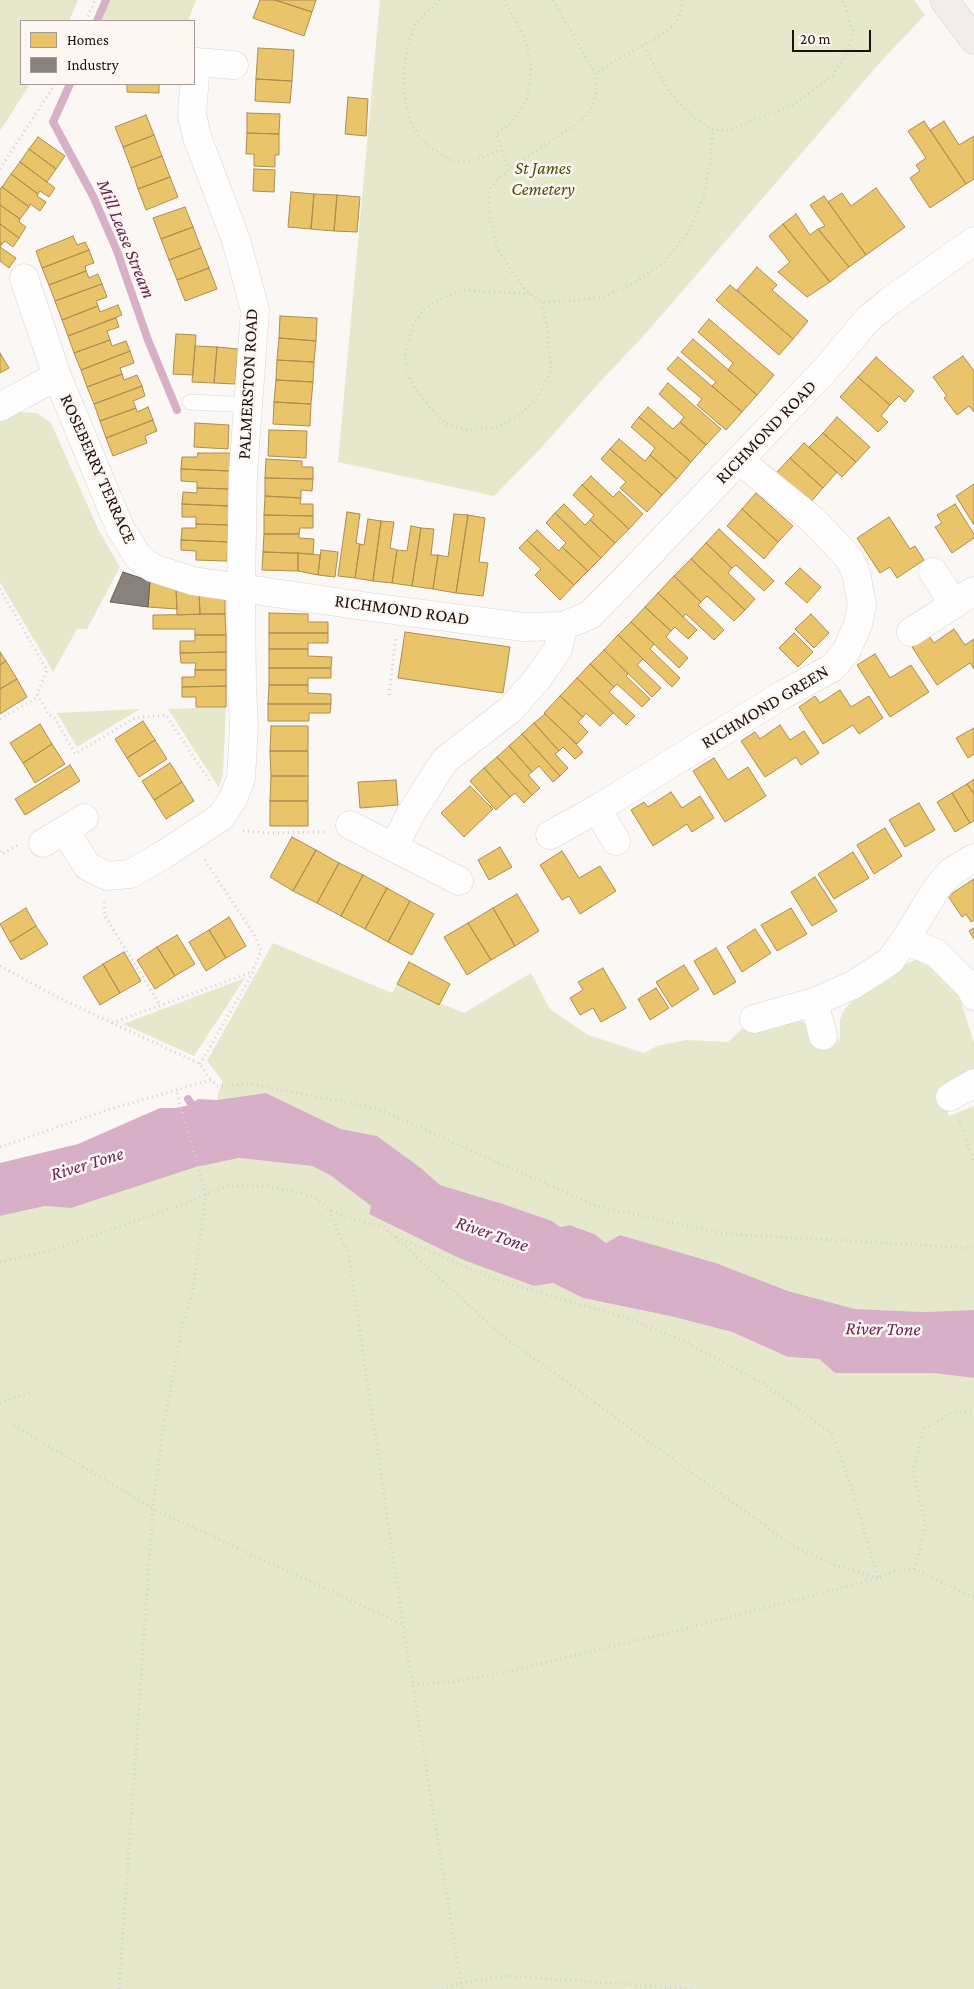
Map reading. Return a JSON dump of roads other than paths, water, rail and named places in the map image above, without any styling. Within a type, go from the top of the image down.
[{"type":"main road","points":[[944,0],[974,40]]},
{"type":"street","name":"PALMERSTON ROAD","points":[[195,75],[196,62],[234,65]]},
{"type":"street","name":"PALMERSTON ROAD","points":[[64,830],[88,866],[107,876],[130,874],[221,817],[231,819],[233,799],[241,778],[244,726],[241,587],[244,474],[255,310],[236,240],[197,137],[192,115],[194,85]]},
{"type":"street","name":"RICHMOND ROAD","points":[[241,587],[398,611],[523,627],[563,626],[590,615],[826,369],[867,320],[890,301],[974,241]]},
{"type":"street","name":"ROSEBERRY TERRACE","points":[[24,278],[57,376],[120,528],[139,558],[153,568],[193,581],[241,587]]},
{"type":"street","points":[[0,407],[57,376]]},
{"type":"street","name":"RICHMOND GREEN","points":[[550,835],[597,809],[784,694],[832,668],[846,652],[853,638],[862,605],[856,573],[849,558],[813,520],[739,460]]},
{"type":"street","points":[[911,632],[964,598],[933,572]]},
{"type":"street","points":[[394,847],[410,815],[445,760],[510,710],[538,678],[558,649],[563,626]]},
{"type":"street","points":[[597,809],[616,841]]},
{"type":"street","points":[[350,826],[459,881]]},
{"type":"street","points":[[754,1019],[814,1002],[853,985],[890,961],[937,888],[951,872],[974,858]]},
{"type":"street","points":[[905,940],[936,953],[972,989],[974,996]]},
{"type":"street","points":[[814,1002],[823,1036]]},
{"type":"street","points":[[950,1097],[974,1083]]},
{"type":"lane","points":[[190,402],[249,405]]},
{"type":"water","name":"River Tone","points":[[266,1093],[341,1129],[377,1136],[421,1168],[440,1185],[552,1221],[560,1227],[570,1225],[594,1234],[606,1243],[620,1235],[716,1263],[788,1291],[855,1309],[924,1312],[974,1310],[974,1378],[933,1373],[835,1373],[819,1359],[788,1357],[732,1332],[670,1316],[583,1298],[553,1283],[534,1286],[461,1259],[369,1214],[371,1206],[330,1175],[312,1166],[239,1158],[196,1167],[71,1208],[45,1206],[0,1216],[0,1163],[78,1144],[160,1108],[190,1105],[198,1099],[217,1100]]},
{"type":"waterway","name":"Mill Lease Stream","points":[[97,20],[106,0]]},
{"type":"waterway","name":"Mill Lease Stream","points":[[70,85],[53,122],[93,196],[117,251],[148,340],[177,410]]},
{"type":"waterway","name":"Mill Lease Stream","points":[[188,1099],[197,1112]]},
{"type":"park label","name":"St James Cemetery","points":[[543,178]]}]
